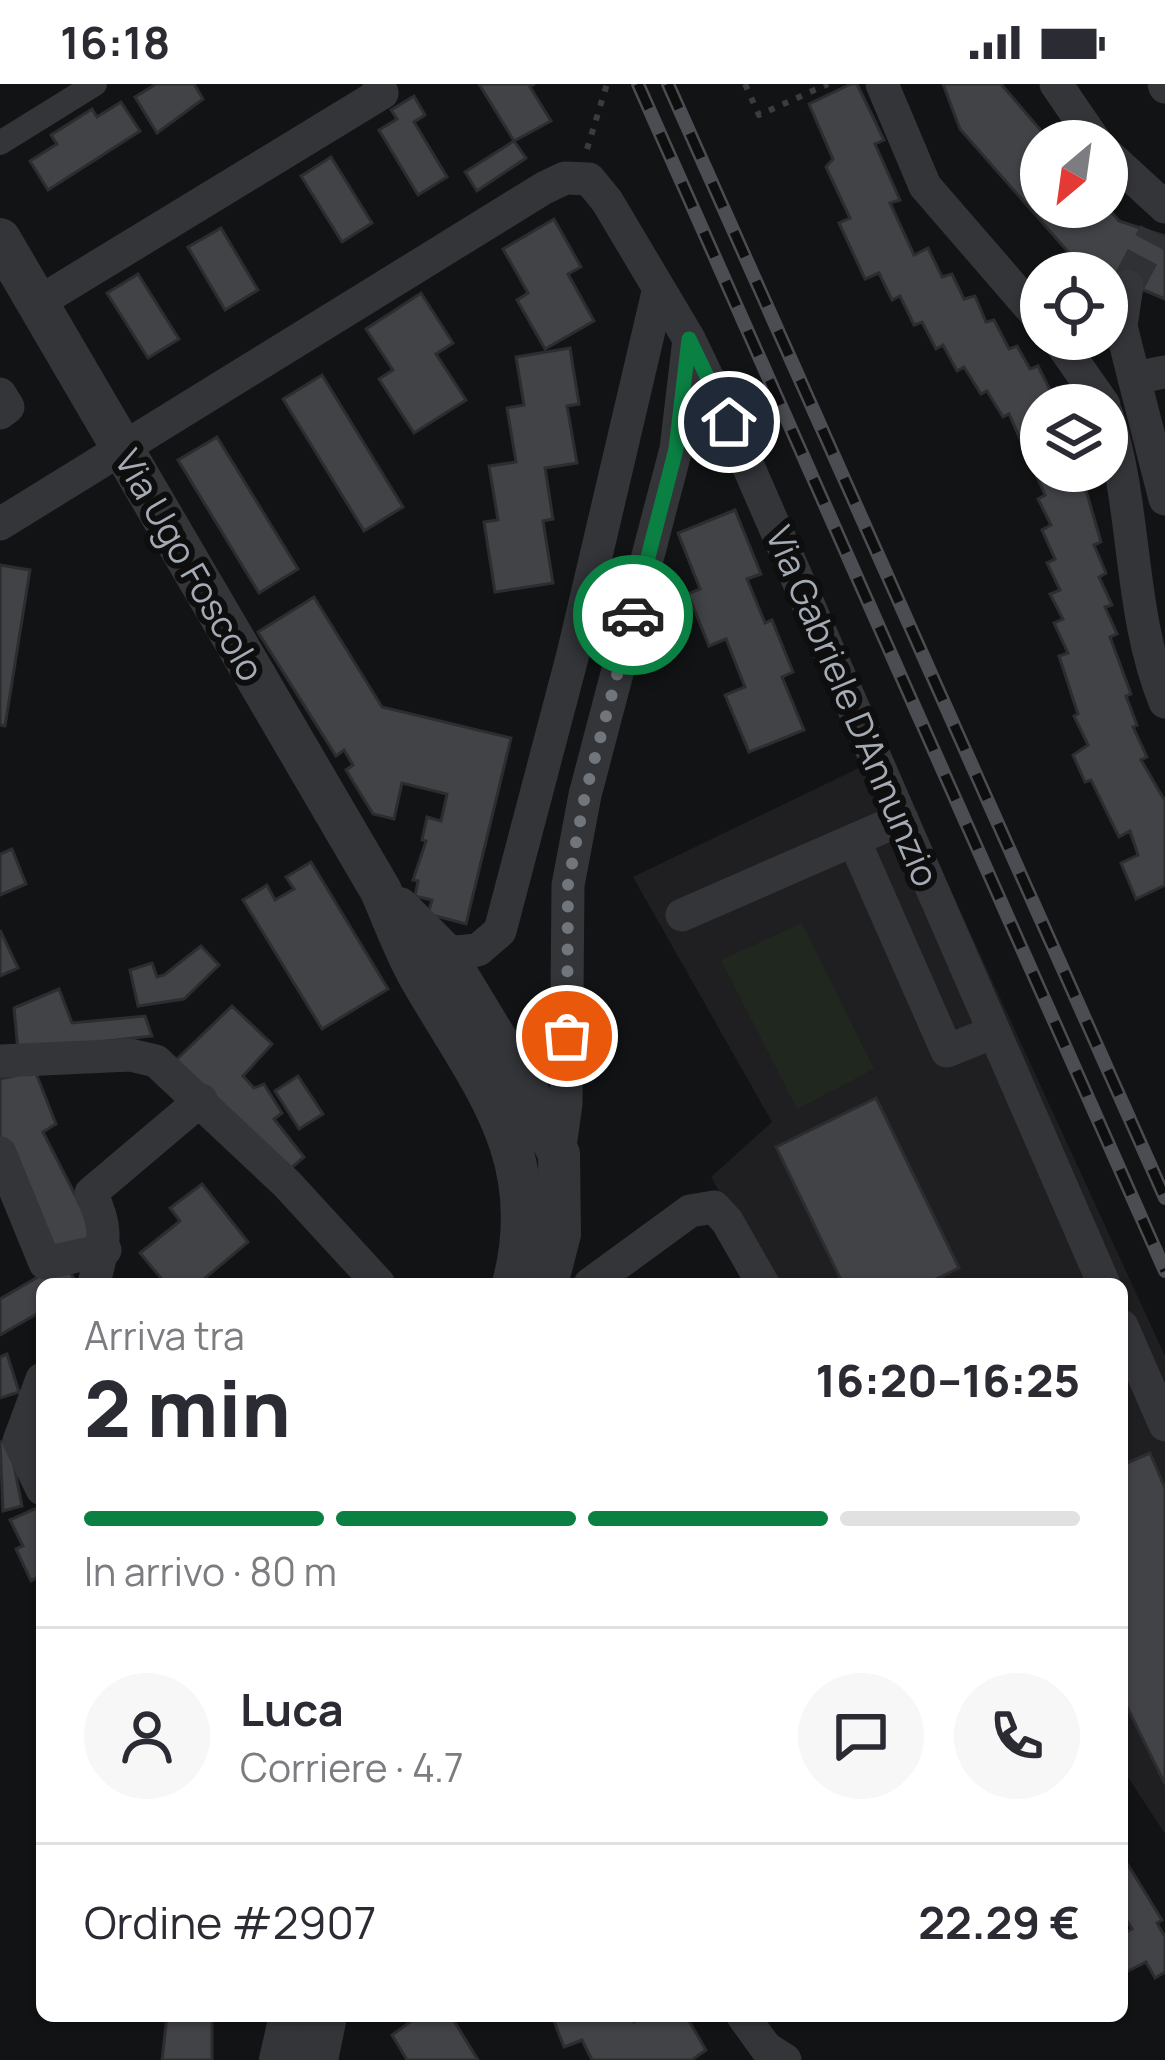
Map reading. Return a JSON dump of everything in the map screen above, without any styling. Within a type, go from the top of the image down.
[{"type":"street","points":[[0,142],[95,84]]},
{"type":"street","points":[[882,84],[925,186],[1020,296]]},
{"type":"street","points":[[1056,84],[1081,120]]},
{"type":"street","points":[[39,302],[381,88]]},
{"type":"street","points":[[0,524],[544,188],[579,176]]},
{"type":"street","name":"Via Gabriele D'Annunzio","points":[[579,176],[596,185],[689,339],[1101,1278]]},
{"type":"street","points":[[1128,179],[1162,220]]},
{"type":"street","name":"Via Ugo Foscolo","points":[[0,239],[381,890]]},
{"type":"street","points":[[444,953],[478,950],[500,932],[573,653],[658,292]]},
{"type":"street","points":[[1128,338],[1149,375],[1165,499]]},
{"type":"street","points":[[549,1278],[560,1234],[568,885],[585,795],[676,449],[689,339]]},
{"type":"street","points":[[0,394],[8,407],[0,413]]},
{"type":"street","points":[[1128,492],[1154,616],[1165,702]]},
{"type":"street","points":[[682,915],[902,819]]},
{"type":"street","points":[[854,840],[947,1051],[994,1032]]},
{"type":"street","points":[[381,890],[444,953],[527,1090],[559,1154]]},
{"type":"street","points":[[381,890],[416,972],[504,1117],[518,1157],[523,1218],[514,1278]]},
{"type":"street","points":[[0,1061],[130,1055],[156,1061],[202,1100],[373,1278]]},
{"type":"street","points":[[96,1278],[104,1250],[104,1220],[91,1193],[202,1100]]},
{"type":"street","points":[[0,1153],[45,1262],[104,1250]]},
{"type":"street","points":[[598,1278],[690,1211],[714,1207],[728,1221],[760,1278]]},
{"type":"street","points":[[1128,1340],[1165,1425]]},
{"type":"street","points":[[36,1396],[20,1441],[36,1476]]},
{"type":"street","points":[[280,2060],[289,2022]]},
{"type":"street","points":[[317,2060],[325,2022]]},
{"type":"street","points":[[747,2022],[766,2048],[785,2060]]},
{"type":"path","points":[[579,176],[607,84]]},
{"type":"path","points":[[746,84],[759,115],[827,84]]},
{"type":"shaded area","points":[[888,754],[1165,1356],[1165,1834],[1128,1777],[1128,1278],[770,1278],[711,1177],[772,1122],[633,877]]},
{"type":"shaded area","points":[[802,923],[874,1069],[797,1109],[721,960]]},
{"type":"building","points":[[156,84],[194,84],[203,99],[157,133],[135,97]]},
{"type":"building","points":[[479,84],[534,84],[530,87],[551,121],[514,141]]},
{"type":"building","points":[[857,84],[884,140],[875,144],[900,200],[890,203],[914,255],[928,248],[942,277],[952,274],[964,299],[975,296],[986,322],[994,320],[1009,349],[1017,346],[1020,360],[1030,369],[1038,366],[1047,384],[1020,384],[1020,439],[1009,414],[1003,417],[964,367],[957,371],[943,345],[936,349],[922,322],[914,325],[900,296],[892,300],[879,273],[865,279],[839,223],[850,218],[826,167],[833,159],[809,104]]},
{"type":"building","points":[[943,84],[1001,84],[1032,120],[1020,120],[1020,197],[960,129]]},
{"type":"building","points":[[414,96],[425,115],[414,122],[447,177],[418,195],[379,130],[397,119],[391,110]]},
{"type":"building","points":[[121,102],[140,131],[48,190],[30,161],[57,144],[51,135],[92,109],[97,117]]},
{"type":"building","points":[[514,141],[526,158],[477,191],[465,172]]},
{"type":"building","points":[[331,157],[372,223],[342,242],[301,176]]},
{"type":"building","points":[[554,219],[581,267],[568,274],[594,321],[545,349],[517,300],[528,293],[503,249]]},
{"type":"building","points":[[1128,224],[1165,236],[1165,299],[1128,283],[1128,252],[1068,252],[1047,228],[1128,228]]},
{"type":"building","points":[[221,228],[258,290],[225,310],[188,247]]},
{"type":"building","points":[[138,274],[179,339],[148,358],[107,293]]},
{"type":"building","points":[[421,293],[453,343],[436,354],[466,400],[414,433],[379,379],[393,370],[366,329]]},
{"type":"building","points":[[570,348],[579,404],[567,406],[577,463],[545,468],[553,519],[543,521],[553,583],[495,592],[484,522],[498,520],[489,466],[516,462],[507,408],[524,405],[516,357]]},
{"type":"building","points":[[322,375],[403,507],[364,531],[283,399]]},
{"type":"building","points":[[217,437],[298,569],[259,593],[178,460]]},
{"type":"building","points":[[1086,492],[1101,542],[1094,545],[1106,573],[1099,577],[1112,605],[1105,607],[1117,634],[1110,637],[1131,694],[1126,696],[1137,725],[1133,727],[1147,757],[1141,760],[1165,801],[1165,885],[1136,899],[1121,863],[1138,855],[1130,831],[1119,837],[1073,755],[1088,745],[1074,716],[1078,714],[1059,656],[1068,653],[1054,623],[1063,619],[1050,594],[1060,590],[1047,563],[1055,559],[1042,530],[1051,525],[1038,499]]},
{"type":"building","points":[[735,510],[761,574],[747,579],[765,623],[772,620],[793,672],[782,677],[804,730],[749,752],[725,695],[745,687],[726,639],[709,646],[688,594],[700,589],[678,533]]},
{"type":"building","points":[[0,565],[30,570],[5,726],[0,725]]},
{"type":"building","points":[[314,597],[382,707],[511,738],[466,924],[428,914],[432,900],[415,896],[418,881],[413,880],[426,841],[422,840],[427,817],[441,821],[447,794],[402,783],[394,819],[373,814],[346,770],[353,765],[344,750],[336,756],[258,632]]},
{"type":"building","points":[[12,849],[26,884],[0,895],[0,854]]},
{"type":"building","points":[[311,862],[388,989],[322,1029],[243,900],[267,885],[275,900],[294,889],[286,877]]},
{"type":"building","points":[[0,930],[18,968],[0,976]]},
{"type":"building","points":[[201,946],[219,965],[184,999],[138,1006],[130,970],[152,963],[157,977],[164,975]]},
{"type":"building","points":[[59,989],[72,1023],[145,1016],[152,1036],[18,1051],[14,1008]]},
{"type":"building","points":[[232,1006],[272,1044],[243,1076],[254,1088],[264,1084],[282,1113],[274,1119],[304,1157],[289,1170],[173,1063]]},
{"type":"building","points":[[35,1071],[56,1124],[43,1132],[96,1236],[57,1258],[0,1138],[0,1079]]},
{"type":"building","points":[[298,1076],[323,1114],[299,1129],[275,1091]]},
{"type":"building","points":[[876,1098],[959,1268],[938,1278],[840,1278],[776,1147]]},
{"type":"building","points":[[202,1184],[248,1242],[205,1278],[161,1278],[140,1253],[180,1221],[170,1208]]},
{"type":"building","points":[[64,1262],[73,1278],[36,1278]]},
{"type":"building","points":[[36,1278],[36,1314],[0,1335],[0,1299]]},
{"type":"building","points":[[7,1354],[19,1392],[0,1398],[0,1357]]},
{"type":"building","points":[[9,1440],[22,1506],[3,1511],[0,1442]]},
{"type":"building","points":[[1150,1453],[1165,1488],[1165,1784],[1128,1709],[1128,1462]]},
{"type":"building","points":[[36,1508],[36,1578],[31,1581],[16,1549],[23,1546],[10,1520]]},
{"type":"building","points":[[1128,1865],[1162,1920],[1157,1923],[1165,1937],[1165,1972],[1155,1978],[1146,1962],[1128,1971],[1128,1931],[1132,1929]]},
{"type":"building","points":[[166,2022],[212,2022],[212,2060],[162,2060]]},
{"type":"building","points":[[410,2022],[455,2022],[478,2060],[407,2060],[392,2035]]},
{"type":"building","points":[[554,2022],[690,2022],[706,2050],[692,2060],[592,2060],[582,2040],[564,2047]]},
{"type":"tunnel","points":[[1128,284],[1155,233]]},
{"type":"railway","points":[[638,84],[1165,1271]]},
{"type":"railway","points":[[668,84],[1165,1198]]},
{"type":"way so far","points":[[567,1036],[568,885],[585,795],[633,615]]},
{"type":"route","points":[[633,615],[676,449],[689,339],[729,422]]}]
